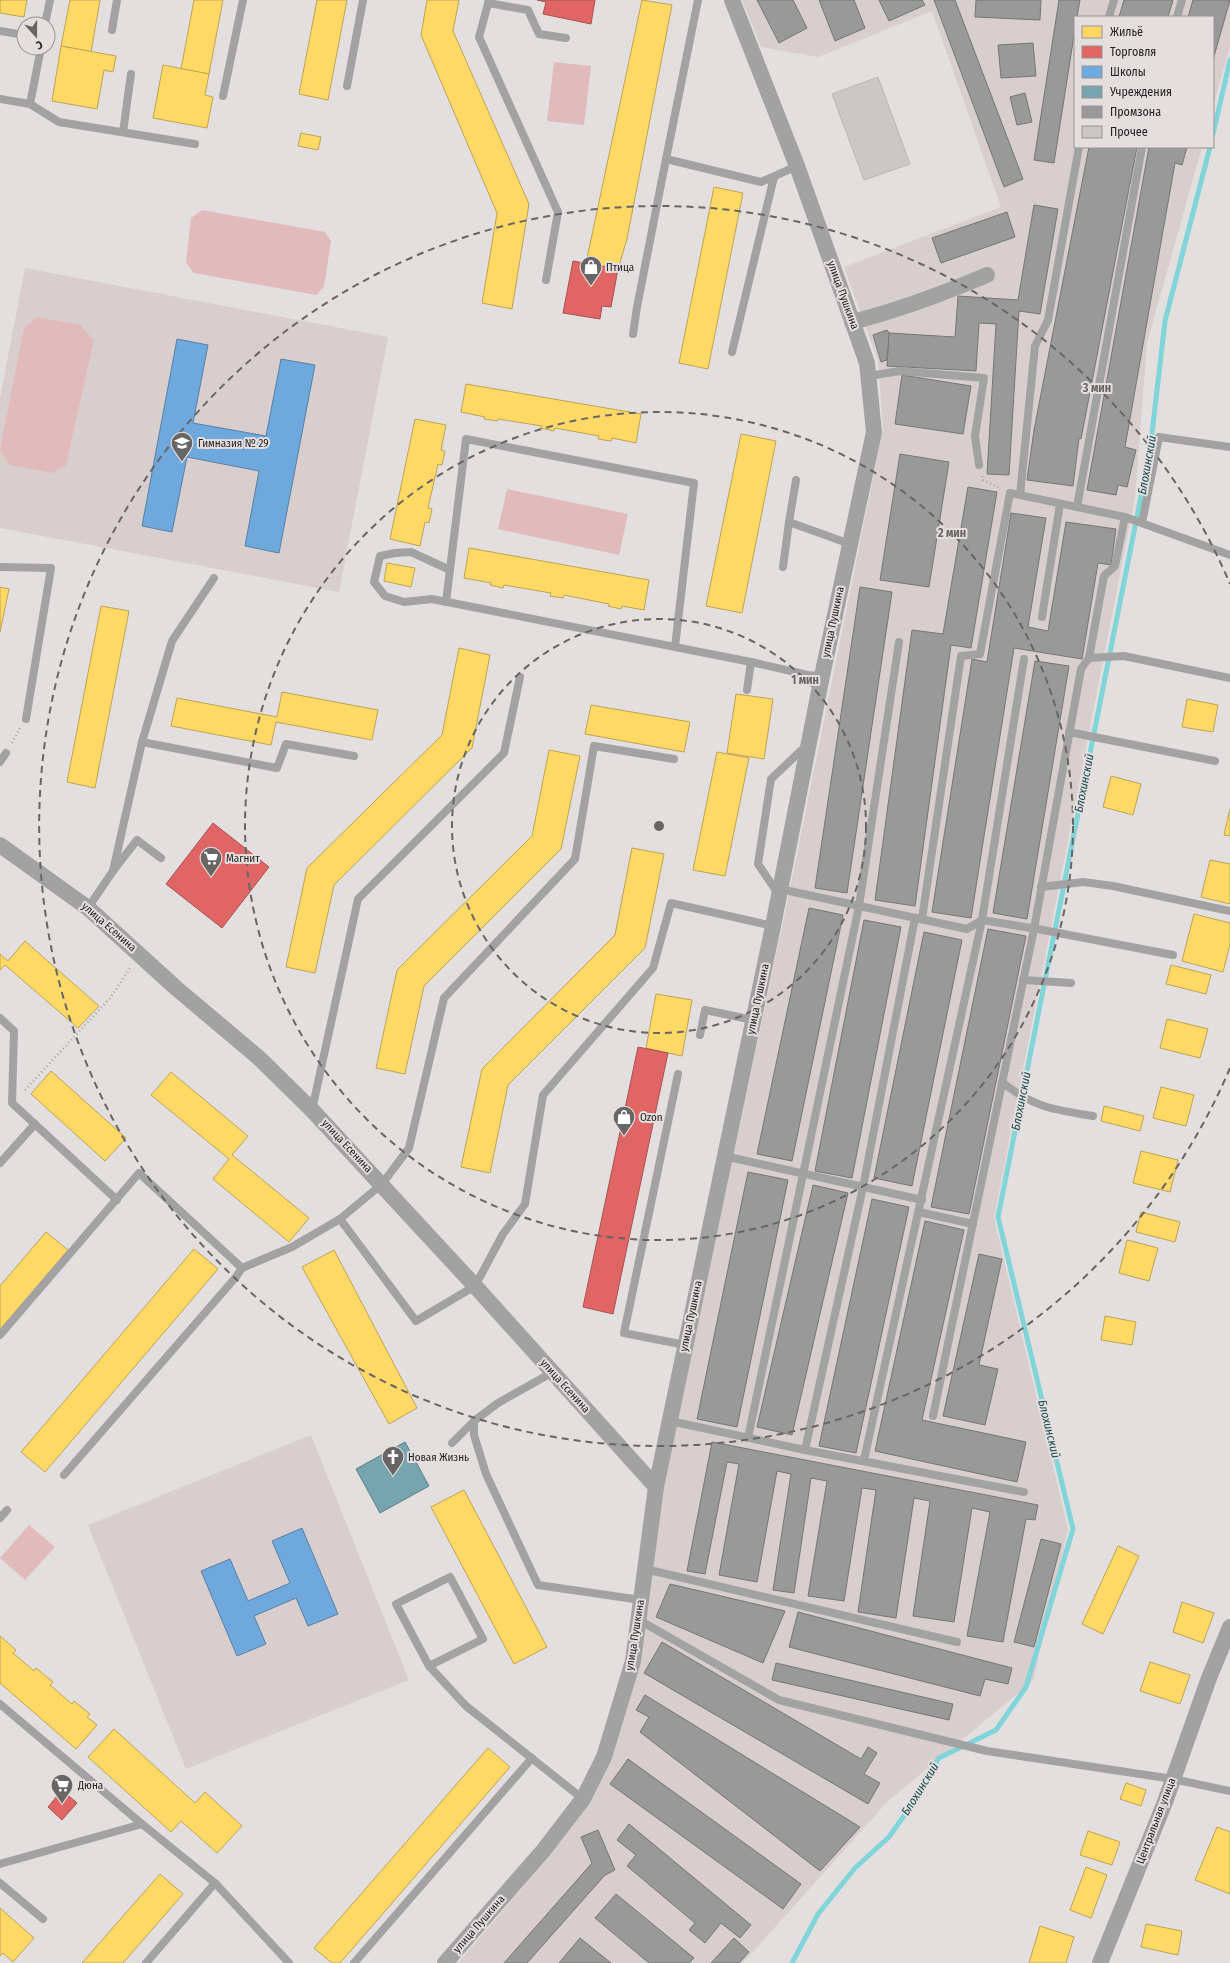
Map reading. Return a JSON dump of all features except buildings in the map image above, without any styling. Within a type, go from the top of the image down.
[{"type":"street","name":"улица Пушкина","points":[[446,1963],[543,1851],[583,1799],[604,1757],[633,1661],[656,1487],[780,893],[822,676],[874,432],[867,363],[797,166],[732,0]]},
{"type":"street","points":[[852,322],[891,312],[930,299],[986,275]]},
{"type":"street","name":"улица Есенина","points":[[0,846],[88,908],[259,1058],[312,1110],[382,1184],[476,1286],[656,1487]]},
{"type":"street","name":"Центральная улица","points":[[1100,1963],[1230,1627]]},
{"type":"lane","points":[[47,16],[50,0]]},
{"type":"lane","points":[[112,30],[117,0]]},
{"type":"lane","points":[[223,96],[243,0]]},
{"type":"lane","points":[[348,86],[363,0]]},
{"type":"lane","points":[[633,334],[637,306],[698,0]]},
{"type":"lane","points":[[1109,16],[1114,0]]},
{"type":"lane","points":[[1177,16],[1182,0]]},
{"type":"lane","points":[[546,280],[558,212],[479,37],[488,1],[528,10],[540,34],[566,38]]},
{"type":"lane","points":[[0,31],[16,34]]},
{"type":"lane","points":[[30,104],[39,56]]},
{"type":"lane","points":[[123,132],[131,74]]},
{"type":"lane","points":[[0,99],[30,104],[59,122],[195,144]]},
{"type":"lane","points":[[1020,495],[1035,346],[1048,320],[1079,148]]},
{"type":"lane","points":[[1077,507],[1142,148]]},
{"type":"lane","points":[[666,159],[761,182],[797,166]]},
{"type":"lane","points":[[732,352],[774,177]]},
{"type":"lane","points":[[869,376],[900,371],[984,378],[975,436],[979,465]]},
{"type":"lane","points":[[1142,522],[1160,437],[1230,447]]},
{"type":"lane","points":[[446,602],[466,439],[694,483],[675,647]]},
{"type":"lane","points":[[783,567],[796,480]]},
{"type":"lane","points":[[805,1450],[863,1187],[919,918],[961,656],[980,654],[1010,493],[1142,522],[1230,555]]},
{"type":"lane","points":[[1042,617],[1060,504]]},
{"type":"lane","points":[[933,1416],[1034,929],[1080,669],[1089,658],[1104,576],[1115,566],[1127,518]]},
{"type":"lane","points":[[789,522],[850,544]]},
{"type":"lane","points":[[450,570],[411,552],[395,553],[380,556],[374,582],[385,596],[404,602],[432,599],[751,662],[808,675],[822,676]]},
{"type":"lane","points":[[0,567],[51,568],[26,719]]},
{"type":"lane","points":[[113,871],[142,742],[172,641],[214,578]]},
{"type":"lane","points":[[748,1438],[859,906],[899,642]]},
{"type":"lane","points":[[1089,658],[1124,656],[1230,678]]},
{"type":"lane","points":[[864,1460],[982,920],[1024,658]]},
{"type":"lane","points":[[747,690],[751,662]]},
{"type":"lane","points":[[312,1110],[358,899],[504,753],[520,677]]},
{"type":"lane","points":[[1069,732],[1215,761]]},
{"type":"lane","points":[[142,742],[277,768],[286,744],[354,756]]},
{"type":"lane","points":[[808,744],[771,778],[758,864],[780,893],[859,906],[967,929],[982,920],[1067,934],[1173,956]]},
{"type":"lane","points":[[64,1475],[236,1277],[242,1268],[292,1247],[340,1219],[382,1184],[409,1148],[444,998],[575,859],[594,746],[674,759]]},
{"type":"lane","points":[[0,762],[6,753]]},
{"type":"lane","points":[[88,908],[113,871],[137,840],[161,858]]},
{"type":"lane","points":[[1041,887],[1083,882],[1113,886],[1230,911]]},
{"type":"lane","points":[[340,1219],[416,1321],[476,1286],[503,1234],[525,1204],[543,1095],[653,968],[671,903],[773,926]]},
{"type":"lane","points":[[1023,980],[1071,983]]},
{"type":"lane","points":[[700,1035],[705,1010],[753,1020]]},
{"type":"lane","points":[[0,1018],[14,1031],[12,1103],[117,1200]]},
{"type":"lane","points":[[678,1074],[624,1333],[686,1345]]},
{"type":"lane","points":[[1002,1082],[1011,1090],[1034,1104],[1061,1111],[1093,1116]]},
{"type":"lane","points":[[0,1163],[35,1124]]},
{"type":"lane","points":[[724,1156],[922,1200]]},
{"type":"lane","points":[[0,1335],[139,1173],[242,1268]]},
{"type":"lane","points":[[919,1212],[973,1224]]},
{"type":"lane","points":[[452,1443],[474,1421],[498,1403],[553,1372]]},
{"type":"lane","points":[[474,1421],[474,1435],[486,1474],[538,1584],[641,1600]]},
{"type":"lane","points":[[670,1421],[805,1450],[864,1460],[1024,1492]]},
{"type":"lane","points":[[0,1518],[7,1510]]},
{"type":"lane","points":[[645,1570],[957,1642]]},
{"type":"lane","points":[[430,1666],[483,1639],[450,1577],[396,1604],[430,1666],[466,1706],[583,1799]]},
{"type":"lane","points":[[638,1620],[779,1700],[987,1751],[1172,1779],[1230,1791]]},
{"type":"lane","points":[[0,1704],[142,1824],[215,1883],[289,1963]]},
{"type":"lane","points":[[354,1963],[532,1758]]},
{"type":"lane","points":[[0,1864],[142,1824]]},
{"type":"lane","points":[[0,1882],[43,1919]]},
{"type":"lane","points":[[146,1963],[215,1883]]},
{"type":"path","points":[[979,465],[983,480],[1010,493]]},
{"type":"path","points":[[6,753],[26,719]]},
{"type":"path","points":[[12,1103],[111,997],[140,955]]},
{"type":"shaded area","points":[[742,0],[1230,0],[1230,46],[1214,103],[1214,16],[1074,16],[1074,148],[1202,148],[1147,343],[1135,498],[994,1218],[1068,1529],[1033,1681],[888,1801],[743,1963],[458,1963],[553,1852],[589,1804],[612,1756],[664,1485],[788,898],[883,429],[878,361],[844,267],[1001,207],[932,11],[818,57],[761,47]]},
{"type":"shaded area","points":[[554,62],[591,66],[584,125],[547,121]]},
{"type":"shaded area","points":[[202,210],[325,232],[331,241],[324,287],[316,295],[194,273],[186,263],[191,218]]},
{"type":"shaded area","name":"Гимназия № 29","points":[[25,268],[388,337],[339,592],[0,528],[0,398]]},
{"type":"shaded area","points":[[37,317],[80,325],[94,340],[66,465],[52,473],[10,465],[0,450],[24,328]]},
{"type":"shaded area","points":[[507,489],[628,514],[619,555],[498,529]]},
{"type":"shaded area","points":[[311,1435],[409,1680],[186,1769],[88,1525]]},
{"type":"shaded area","points":[[29,1525],[55,1547],[25,1580],[0,1558]]},
{"type":"waterway","name":"Блохинский","points":[[1214,130],[1230,60]]},
{"type":"waterway","name":"Блохинский","points":[[792,1963],[818,1914],[855,1868],[889,1837],[913,1803],[939,1758],[996,1730],[1026,1687],[1073,1529],[998,1217],[1150,451],[1165,321],[1210,148]]},
{"type":"place","name":"Птица","points":[[591,286]]},
{"type":"place","name":"Гимназия № 29","points":[[182,462]]},
{"type":"place","name":"Магнит","points":[[211,878]]},
{"type":"place","name":"Ozon","points":[[624,1136]]},
{"type":"place","name":"Новая Жизнь","points":[[393,1476]]},
{"type":"place","name":"Дюна","points":[[62,1804]]}]
